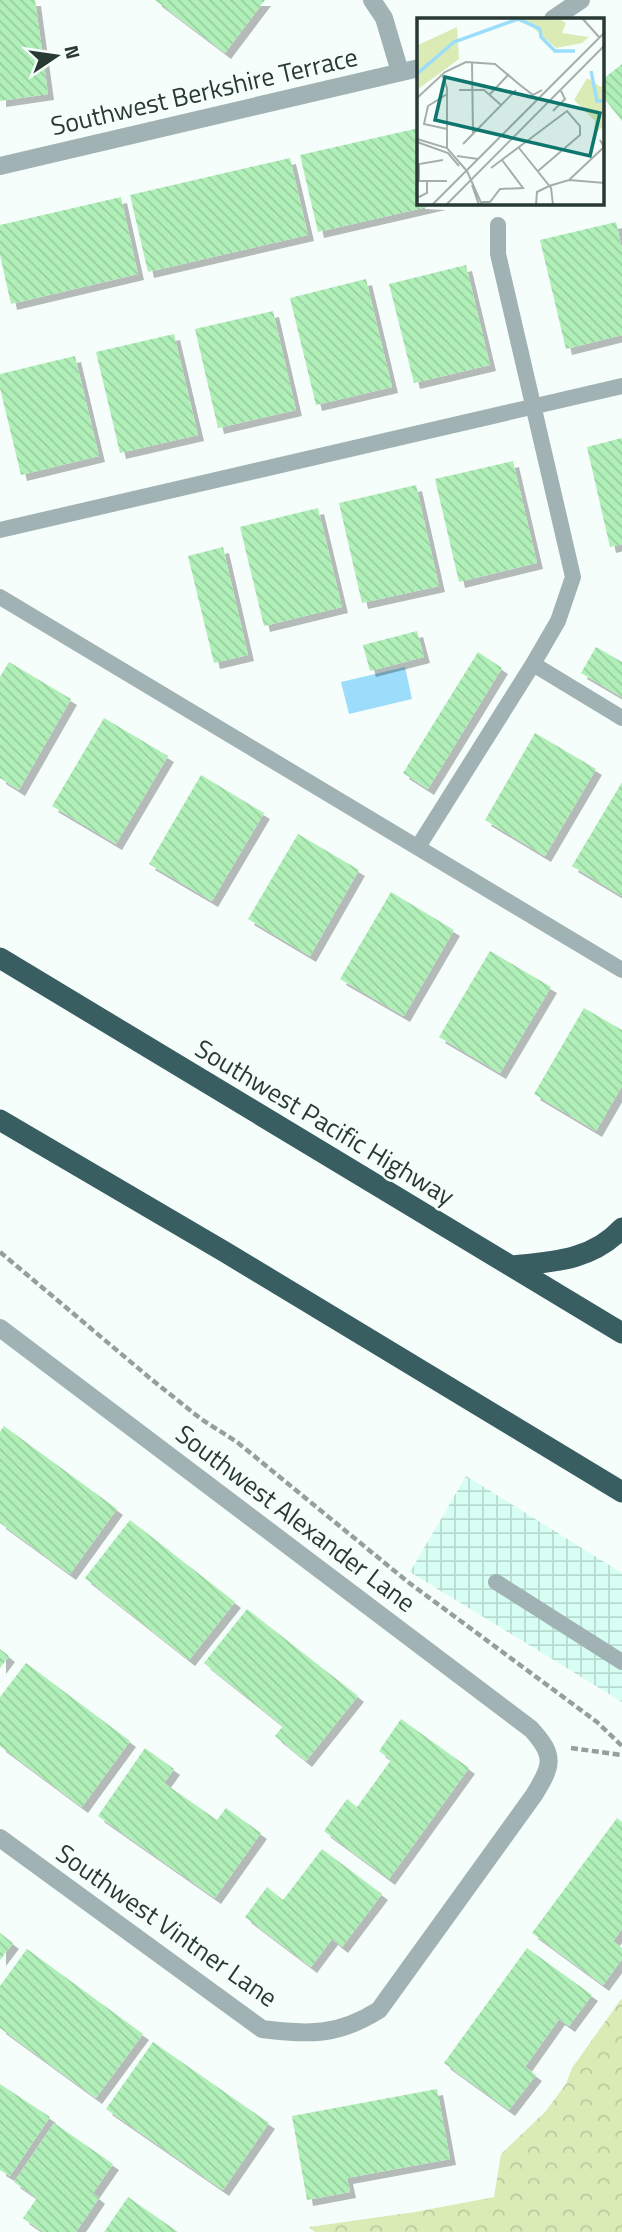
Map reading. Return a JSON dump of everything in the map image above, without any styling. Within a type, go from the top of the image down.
[{"type":"highway","name":"Southwest Pacific Highway","points":[[0,958],[622,1333]]},
{"type":"highway","points":[[0,1120],[225,1252],[622,1492]]},
{"type":"highway","points":[[512,1266],[557,1262],[590,1252],[608,1243],[622,1228]]},
{"type":"street","points":[[372,0],[384,18],[400,72]]},
{"type":"street","points":[[554,18],[580,0]]},
{"type":"street","name":"Southwest Berkshire Terrace","points":[[0,166],[417,68]]},
{"type":"street","name":"Southwest Alexander Lane","points":[[0,1328],[531,1729],[547,1752]]},
{"type":"street","name":"Southwest Vintner Lane","points":[[0,1838],[262,2029],[299,2034],[331,2032],[358,2023],[379,2010],[534,1795],[547,1774],[547,1752]]},
{"type":"lane","points":[[418,847],[558,621],[573,577],[498,254],[498,225]]},
{"type":"lane","points":[[0,530],[622,386]]},
{"type":"lane","points":[[0,597],[622,970]]},
{"type":"lane","points":[[533,664],[622,718]]},
{"type":"lane","points":[[496,1581],[622,1662]]},
{"type":"path","points":[[0,1252],[151,1380],[201,1419],[237,1442],[408,1582],[597,1722],[622,1746]]},
{"type":"path","points":[[547,1752],[622,1755]]},
{"type":"shaded area","points":[[466,1476],[622,1573],[622,1702],[410,1572]]},
{"type":"green space","points":[[622,1998],[622,2232],[315,2232],[309,2227],[415,2212],[494,2197],[501,2154],[545,2112],[566,2084],[572,2068]]},
{"type":"water","points":[[405,667],[412,699],[349,714],[341,682]]},
{"type":"building","points":[[0,0],[35,0],[48,94],[0,101]]},
{"type":"building","points":[[155,0],[265,0],[225,53]]},
{"type":"building","points":[[622,64],[622,121],[604,98],[604,78]]},
{"type":"building","points":[[417,128],[417,205],[436,205],[318,232],[300,155]]},
{"type":"building","points":[[290,158],[308,235],[148,272],[130,195]]},
{"type":"building","points":[[121,197],[138,274],[11,304],[0,255],[0,225]]},
{"type":"building","points":[[616,222],[622,249],[622,335],[566,349],[540,240]]},
{"type":"building","points":[[466,265],[490,365],[414,383],[389,284]]},
{"type":"building","points":[[366,279],[392,387],[316,405],[290,298]]},
{"type":"building","points":[[273,311],[296,410],[218,428],[195,329]]},
{"type":"building","points":[[174,334],[198,435],[120,453],[96,352]]},
{"type":"building","points":[[75,356],[99,456],[21,475],[0,388],[0,374]]},
{"type":"building","points":[[622,438],[622,544],[610,547],[587,447]]},
{"type":"building","points":[[513,461],[537,563],[459,582],[435,479]]},
{"type":"building","points":[[416,485],[439,586],[362,603],[339,503]]},
{"type":"building","points":[[318,508],[342,607],[264,626],[240,527]]},
{"type":"building","points":[[223,547],[248,655],[214,663],[188,556]]},
{"type":"building","points":[[417,631],[424,657],[370,671],[363,645]]},
{"type":"building","points":[[596,647],[622,662],[622,697],[581,673]]},
{"type":"building","points":[[478,652],[502,668],[428,789],[403,773]]},
{"type":"building","points":[[9,662],[71,699],[19,790],[0,778],[0,677]]},
{"type":"building","points":[[104,718],[168,756],[116,844],[52,806]]},
{"type":"building","points":[[535,733],[596,769],[545,856],[485,820]]},
{"type":"building","points":[[201,775],[264,813],[212,901],[149,864]]},
{"type":"building","points":[[622,782],[622,896],[572,866]]},
{"type":"building","points":[[298,834],[359,870],[310,956],[248,919]]},
{"type":"building","points":[[391,892],[454,930],[404,1016],[340,979]]},
{"type":"building","points":[[490,951],[551,987],[500,1073],[439,1037]]},
{"type":"building","points":[[584,1008],[622,1030],[622,1086],[596,1131],[534,1094]]},
{"type":"building","points":[[4,1426],[117,1509],[70,1574],[0,1523],[0,1432]]},
{"type":"building","points":[[130,1520],[235,1602],[189,1660],[85,1578]]},
{"type":"building","points":[[247,1609],[358,1696],[306,1761],[275,1736],[283,1726],[204,1663]]},
{"type":"building","points":[[0,1649],[9,1656],[0,1668]]},
{"type":"building","points":[[26,1663],[130,1741],[82,1807],[0,1746],[0,1697]]},
{"type":"building","points":[[401,1719],[469,1768],[389,1879],[324,1831],[347,1799],[357,1807],[391,1760],[379,1751]]},
{"type":"building","points":[[145,1748],[174,1769],[164,1783],[217,1820],[226,1808],[261,1833],[215,1898],[98,1816]]},
{"type":"building","points":[[617,1818],[622,1822],[622,1929],[613,1941],[622,1948],[622,1959],[603,1985],[532,1933]]},
{"type":"building","points":[[322,1849],[382,1894],[342,1947],[332,1939],[311,1967],[245,1917],[267,1887],[283,1900]]},
{"type":"building","points":[[0,1933],[13,1943],[0,1960]]},
{"type":"building","points":[[527,1948],[592,1995],[569,2026],[559,2019],[525,2067],[536,2075],[509,2110],[444,2063]]},
{"type":"building","points":[[27,1949],[143,2034],[96,2098],[0,2028],[0,1986]]},
{"type":"building","points":[[153,2042],[269,2123],[223,2190],[106,2109]]},
{"type":"building","points":[[0,2084],[50,2117],[10,2176],[0,2170]]},
{"type":"building","points":[[437,2089],[450,2159],[347,2178],[350,2192],[307,2200],[292,2116]]},
{"type":"building","points":[[54,2123],[113,2164],[93,2193],[99,2198],[76,2232],[43,2232],[23,2218],[37,2198],[14,2182]]},
{"type":"building","points":[[128,2197],[178,2232],[104,2232]]}]
